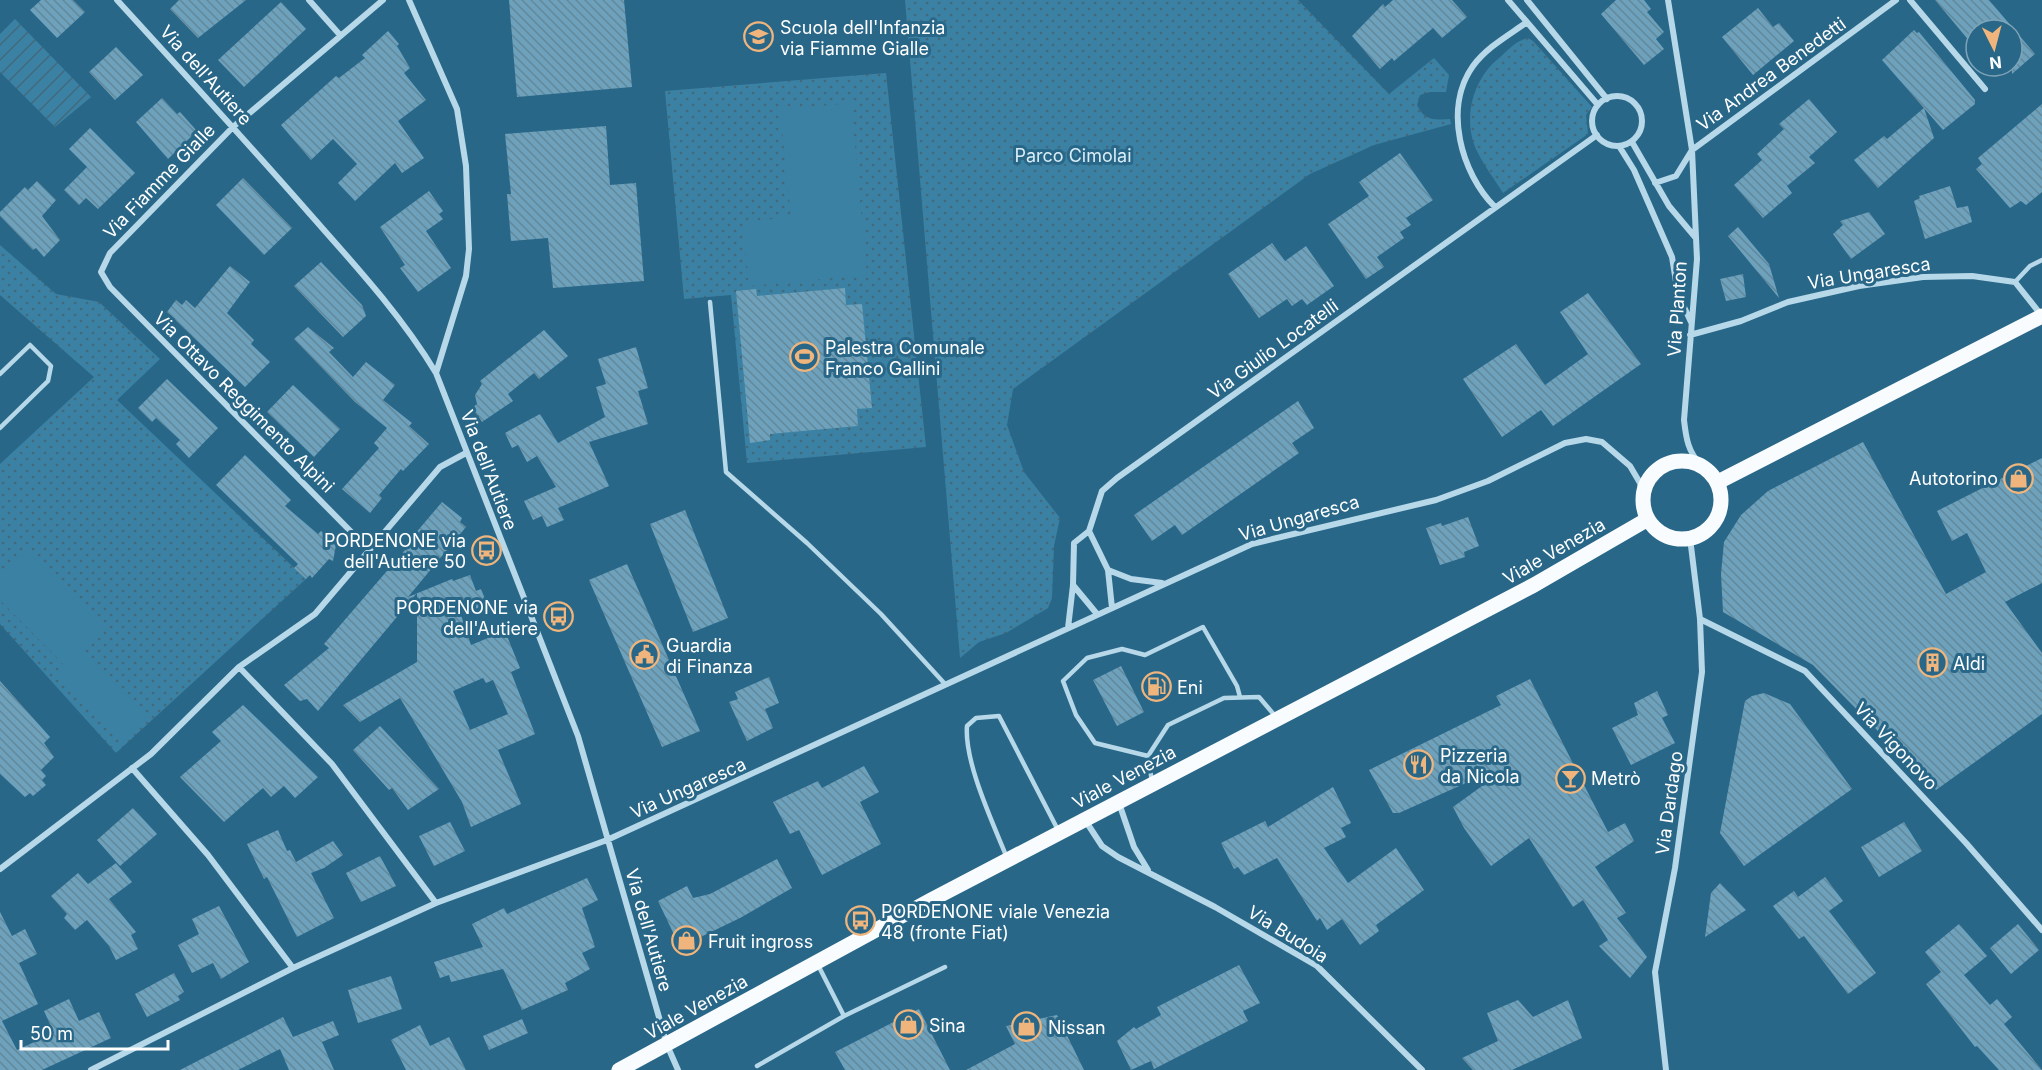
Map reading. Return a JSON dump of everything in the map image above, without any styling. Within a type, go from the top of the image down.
[{"type":"main road","points":[[1718,482],[2042,316]]},
{"type":"main road","points":[[1678,460],[1701,465],[1718,482],[1721,500],[1717,518],[1710,528],[1690,538],[1666,536],[1648,519],[1643,499],[1649,478],[1666,464],[1678,460]]},
{"type":"main road","name":"Viale Venezia","points":[[619,1070],[1008,860],[1534,585],[1648,519]]},
{"type":"street","name":"Via dell'Autiere","points":[[117,0],[368,280],[416,340],[436,374],[465,453],[578,736],[667,1045],[678,1070]]},
{"type":"street","points":[[309,0],[340,35]]},
{"type":"street","name":"Via Fiamme Gialle","points":[[101,272],[110,253],[233,127],[383,0]]},
{"type":"street","points":[[408,0],[456,109],[466,166],[469,249],[466,276],[436,374]]},
{"type":"street","points":[[1508,0],[1598,105]]},
{"type":"street","points":[[1527,0],[1607,99]]},
{"type":"street","name":"Via Planton","points":[[1668,0],[1692,150],[1697,259],[1684,420],[1686,442],[1693,458],[1701,465]]},
{"type":"street","name":"Via Andrea Benedetti","points":[[1692,150],[1896,0]]},
{"type":"street","points":[[1910,0],[1985,89]]},
{"type":"street","points":[[1495,207],[1484,196],[1466,162],[1459,135],[1458,111],[1464,84],[1473,67],[1488,50],[1527,22]]},
{"type":"street","points":[[1614,97],[1630,100],[1640,112],[1641,128],[1632,141],[1619,146],[1610,145],[1597,135],[1592,120],[1598,105],[1607,99],[1614,97]]},
{"type":"street","name":"Via Giulio Locatelli","points":[[1068,628],[1073,585],[1074,543],[1089,531],[1102,492],[1117,478],[1597,135]]},
{"type":"street","points":[[1632,141],[1669,206],[1695,238]]},
{"type":"street","points":[[1619,146],[1634,170],[1672,257],[1678,294],[1692,324]]},
{"type":"street","points":[[1655,183],[1676,176],[1692,150]]},
{"type":"street","name":"Via Ottavo Reggimento Alpini","points":[[101,272],[110,287],[370,550]]},
{"type":"street","name":"Via Ungaresca","points":[[1690,334],[1742,321],[1788,302],[1859,286],[1923,277],[1972,276],[2015,282]]},
{"type":"street","points":[[2015,282],[2042,316]]},
{"type":"street","name":"Via Ungaresca","points":[[91,1070],[293,968],[436,903],[608,840],[776,765],[945,684],[1252,544],[1436,500],[1488,481],[1565,442],[1586,439],[1602,442],[1630,466],[1640,483],[1643,499]]},
{"type":"street","points":[[0,869],[151,754],[239,667],[315,614],[440,467],[465,453]]},
{"type":"street","points":[[1089,531],[1108,570],[1112,608]]},
{"type":"street","name":"Via Dardago","points":[[1666,1070],[1655,972],[1675,868],[1702,672],[1700,619],[1690,538]]},
{"type":"street","points":[[1108,570],[1131,579],[1164,583]]},
{"type":"street","points":[[1073,585],[1097,614]]},
{"type":"street","name":"Via Vigonovo","points":[[1700,619],[1806,671],[1966,843],[2042,930]]},
{"type":"street","points":[[239,667],[332,764],[436,903]]},
{"type":"street","points":[[132,768],[208,855],[293,968]]},
{"type":"street","points":[[1119,802],[1134,847],[1148,871]]},
{"type":"street","name":"Via Budoia","points":[[1085,820],[1102,846],[1119,857],[1317,966],[1422,1070]]},
{"type":"lane","points":[[2015,282],[2030,266],[2042,260]]},
{"type":"lane","points":[[710,302],[726,472],[807,543],[881,614],[945,684]]},
{"type":"lane","points":[[0,374],[30,345],[51,366],[48,381],[0,428]]},
{"type":"lane","points":[[1148,756],[1095,742],[1076,715],[1063,681],[1087,658],[1122,650],[1145,655],[1203,627],[1237,686],[1240,698]]},
{"type":"lane","points":[[1153,784],[1148,756],[1168,725],[1224,698],[1260,697],[1277,719]]},
{"type":"lane","points":[[1008,860],[980,790],[966,736],[967,726],[976,718],[999,716],[1059,833]]},
{"type":"lane","points":[[816,963],[844,1016]]},
{"type":"lane","points":[[757,1066],[844,1016],[945,967]]},
{"type":"green space","name":"Parco Cimolai","points":[[905,0],[1298,0],[1389,94],[1434,58],[1449,75],[1446,92],[1430,92],[1420,95],[1417,105],[1426,117],[1450,119],[1451,124],[1374,145],[1310,174],[1013,389],[1007,425],[1024,472],[1060,518],[1054,546],[1052,598],[1048,608],[1006,633],[979,642],[960,658]]},
{"type":"green space","points":[[15,19],[91,97],[55,127],[0,72],[0,34]]},
{"type":"green space","points":[[1528,38],[1592,107],[1586,115],[1588,134],[1503,193],[1473,141],[1470,116],[1472,103],[1481,79],[1489,68],[1519,41]]},
{"type":"green space","points":[[886,73],[926,447],[747,463],[731,295],[684,299],[665,91]]},
{"type":"green space","points":[[851,103],[867,275],[749,286],[743,222],[791,217],[780,110]]},
{"type":"green space","points":[[0,245],[56,294],[99,302],[160,359],[117,400],[306,579],[116,753],[0,624],[0,464],[94,377],[0,295]]},
{"type":"green space","points":[[26,550],[102,628],[64,665],[0,600],[0,577]]},
{"type":"green space","points":[[83,651],[147,716],[121,740],[56,675]]},
{"type":"building","points":[[41,0],[73,0],[85,12],[57,38],[30,10]]},
{"type":"building","points":[[179,0],[246,0],[198,38],[170,9]]},
{"type":"building","points":[[509,0],[624,0],[632,87],[517,97]]},
{"type":"building","points":[[1393,0],[1452,0],[1467,17],[1442,38],[1433,28],[1394,61],[1392,58],[1380,69],[1352,36],[1383,4],[1385,7]]},
{"type":"building","points":[[1616,0],[1644,0],[1651,9],[1647,12],[1664,32],[1656,39],[1664,49],[1644,65],[1601,14]]},
{"type":"building","points":[[1935,0],[1989,0],[2004,18],[1964,18],[1964,35]]},
{"type":"building","points":[[281,2],[306,29],[244,87],[218,60]]},
{"type":"building","points":[[1758,8],[1773,27],[1779,23],[1794,41],[1753,75],[1722,37]]},
{"type":"building","points":[[1914,30],[1919,32],[1975,100],[1975,104],[1943,130],[1882,60]]},
{"type":"building","points":[[388,31],[399,44],[397,46],[410,68],[404,73],[426,100],[398,121],[424,158],[402,173],[395,163],[355,201],[338,183],[357,164],[333,139],[311,160],[281,125],[336,76],[339,78],[365,58],[362,55]]},
{"type":"building","points":[[2024,41],[2035,54],[2024,64]]},
{"type":"building","points":[[116,47],[143,75],[115,100],[89,72]]},
{"type":"building","points":[[162,98],[177,114],[180,112],[197,131],[168,159],[136,122]]},
{"type":"building","points":[[1809,99],[1837,132],[1809,157],[1815,163],[1787,186],[1792,193],[1763,218],[1734,185],[1762,160],[1757,154],[1784,129],[1779,124]]},
{"type":"building","points":[[2042,104],[2042,192],[2026,205],[2021,201],[2010,208],[1976,169],[1982,164],[1978,158]]},
{"type":"building","points":[[1924,108],[1934,138],[1878,188],[1854,160],[1884,136],[1887,139]]},
{"type":"building","points":[[606,126],[610,185],[636,183],[644,281],[553,288],[548,238],[511,241],[507,194],[511,194],[505,134]]},
{"type":"building","points":[[90,128],[135,173],[98,209],[86,198],[79,205],[64,190],[87,167],[69,149]]},
{"type":"building","points":[[1400,153],[1433,200],[1406,218],[1411,225],[1400,232],[1404,238],[1377,257],[1384,267],[1366,279],[1328,224],[1369,196],[1359,182]]},
{"type":"building","points":[[243,178],[292,228],[264,255],[216,205]]},
{"type":"building","points":[[37,181],[56,200],[42,216],[60,240],[44,257],[36,248],[33,250],[0,216],[0,212],[25,187],[28,190]]},
{"type":"building","points":[[1950,186],[1957,208],[1968,206],[1972,222],[1925,239],[1914,201],[1920,198],[1919,196]]},
{"type":"building","points":[[429,191],[443,211],[439,214],[443,219],[426,231],[451,268],[418,292],[400,268],[405,265],[380,227]]},
{"type":"building","points":[[1869,212],[1885,234],[1851,259],[1833,234],[1843,225],[1840,221]]},
{"type":"building","points":[[1738,227],[1769,264],[1779,298],[1728,236]]},
{"type":"building","points":[[1272,243],[1285,261],[1306,246],[1334,286],[1307,305],[1302,299],[1292,306],[1287,299],[1259,318],[1228,274]]},
{"type":"building","points":[[321,262],[362,305],[366,316],[343,337],[294,286]]},
{"type":"building","points":[[230,266],[250,282],[227,313],[254,340],[251,344],[270,362],[245,387],[167,312],[176,300],[182,305],[186,300],[195,308]]},
{"type":"building","points":[[1743,274],[1746,297],[1726,301],[1720,279]]},
{"type":"building","name":"Palestra Comunale Franco Gallini","points":[[845,288],[846,305],[862,304],[872,408],[857,409],[858,426],[770,434],[770,440],[750,443],[736,291],[756,289],[757,296]]},
{"type":"building","points":[[1588,293],[1641,364],[1553,426],[1541,410],[1502,437],[1463,379],[1516,344],[1545,385],[1588,354],[1560,312]]},
{"type":"building","points":[[308,327],[334,348],[329,352],[353,377],[366,362],[395,385],[383,400],[412,423],[409,426],[429,444],[403,471],[401,469],[379,495],[382,498],[370,513],[342,489],[379,448],[374,443],[387,428],[355,402],[294,339]]},
{"type":"building","points":[[544,330],[568,356],[539,379],[534,373],[508,394],[513,401],[482,422],[472,408],[477,404],[475,395],[482,384],[480,381]]},
{"type":"building","points":[[636,347],[648,388],[638,391],[648,424],[589,442],[609,486],[558,508],[564,520],[547,527],[542,516],[533,520],[524,501],[556,487],[537,456],[527,462],[518,445],[512,448],[505,433],[540,414],[558,443],[605,417],[596,387],[606,384],[598,359]]},
{"type":"building","points":[[167,379],[218,428],[189,458],[176,444],[180,440],[156,418],[152,422],[138,408]]},
{"type":"building","points":[[293,385],[340,429],[314,457],[267,412]]},
{"type":"building","points":[[1298,401],[1314,428],[1292,443],[1299,453],[1182,535],[1175,525],[1152,541],[1134,515]]},
{"type":"building","name":"Aldi","points":[[1863,442],[1946,594],[1986,572],[1967,533],[1952,541],[1937,511],[2042,458],[2042,583],[2005,602],[2042,653],[2042,714],[1936,790],[1813,665],[1723,612],[1721,574],[1724,542],[1741,515],[1768,491]]},
{"type":"building","points":[[245,455],[291,500],[285,506],[318,534],[321,531],[336,545],[333,561],[329,559],[312,578],[310,575],[306,579],[294,568],[298,564],[216,485]]},
{"type":"building","points":[[442,502],[462,518],[460,522],[466,527],[408,597],[417,593],[318,711],[307,699],[300,701],[284,685],[329,648],[324,644],[405,550],[403,548]]},
{"type":"building","points":[[685,510],[728,618],[693,632],[650,524]]},
{"type":"building","points":[[1468,517],[1479,546],[1464,552],[1465,557],[1440,565],[1426,528],[1441,523],[1442,526]]},
{"type":"building","name":"Guardia di Finanza","points":[[627,564],[700,731],[662,747],[589,580]]},
{"type":"building","points":[[470,575],[476,591],[481,589],[487,604],[461,615],[471,645],[505,631],[520,668],[511,672],[535,734],[498,750],[521,804],[471,827],[462,802],[400,698],[360,722],[343,705],[417,662],[417,593],[452,579],[453,581]],"holes":[[[483,678],[486,683],[493,680],[508,714],[470,730],[453,691]]]},
{"type":"building","points":[[1121,666],[1144,712],[1117,726],[1093,680]]},
{"type":"building","points":[[769,677],[779,703],[765,709],[773,728],[747,741],[729,702],[738,699],[735,692]]},
{"type":"building","points":[[1530,679],[1608,832],[1625,823],[1634,841],[1595,867],[1626,913],[1617,918],[1647,957],[1630,978],[1599,946],[1608,940],[1583,900],[1573,907],[1529,838],[1491,866],[1464,828],[1453,807],[1482,786],[1477,778],[1399,813],[1393,813],[1369,770],[1501,705],[1496,696]]},
{"type":"building","points":[[0,681],[50,737],[44,743],[54,757],[41,770],[46,776],[42,780],[46,785],[33,796],[30,793],[25,797],[0,774]]},
{"type":"building","points":[[1657,691],[1668,715],[1662,718],[1675,743],[1631,765],[1612,728],[1638,715],[1634,703]]},
{"type":"building","points":[[1764,693],[1790,704],[1852,789],[1744,866],[1720,833],[1745,701],[1752,696]]},
{"type":"building","points":[[243,705],[318,777],[295,798],[284,786],[271,797],[263,788],[224,822],[180,777],[221,741],[212,732]]},
{"type":"building","points":[[380,726],[439,789],[408,810],[392,788],[389,790],[353,750]]},
{"type":"building","points":[[864,766],[879,792],[860,802],[881,844],[822,875],[799,830],[790,834],[773,802],[818,781],[822,788]]},
{"type":"building","points":[[1333,787],[1351,823],[1341,828],[1346,837],[1324,848],[1348,883],[1396,848],[1424,890],[1376,925],[1379,931],[1360,945],[1342,919],[1327,930],[1320,918],[1317,921],[1277,858],[1244,875],[1238,867],[1234,869],[1221,843],[1265,821],[1268,827]]},
{"type":"building","points":[[133,808],[157,834],[120,866],[97,840]]},
{"type":"building","points":[[450,822],[465,851],[434,866],[419,836]]},
{"type":"building","points":[[1904,822],[1922,851],[1879,877],[1861,847]]},
{"type":"building","points":[[278,830],[287,851],[290,850],[296,862],[333,841],[343,855],[324,868],[311,873],[334,918],[297,937],[267,877],[264,879],[247,844]]},
{"type":"building","points":[[380,856],[396,886],[361,902],[346,873]]},
{"type":"building","points":[[777,859],[792,888],[740,918],[680,947],[658,901],[687,886],[693,898],[710,894]]},
{"type":"building","points":[[116,863],[132,882],[109,899],[136,932],[131,935],[138,949],[116,960],[109,946],[87,920],[75,930],[64,918],[67,914],[51,896],[78,873],[88,884]]},
{"type":"building","points":[[1825,877],[1843,901],[1829,911],[1876,973],[1848,994],[1804,936],[1799,939],[1773,906],[1794,891],[1798,897]]},
{"type":"building","points":[[587,878],[598,900],[582,908],[595,947],[582,953],[590,969],[565,983],[568,990],[522,1010],[503,969],[451,982],[449,975],[440,978],[434,962],[483,947],[472,924],[504,908],[507,914]]},
{"type":"building","points":[[1720,883],[1746,910],[1705,937],[1711,893]]},
{"type":"building","points":[[219,906],[249,962],[221,979],[213,963],[192,973],[178,945],[199,934],[192,919]]},
{"type":"building","points":[[0,912],[12,936],[25,929],[37,954],[19,963],[38,1004],[2,1021],[17,1050],[54,1033],[44,1011],[69,999],[79,1021],[99,1012],[111,1038],[42,1070],[0,1070]]},
{"type":"building","points":[[1959,924],[1987,956],[1964,975],[1990,1005],[1997,999],[2012,1017],[2004,1024],[2042,1070],[1999,1070],[1977,1046],[1975,1047],[1926,984],[1941,972],[1925,952]]},
{"type":"building","points":[[2018,924],[2039,950],[2011,974],[1990,948]]},
{"type":"building","points":[[1239,965],[1260,1003],[1243,1011],[1248,1021],[1154,1069],[1151,1061],[1131,1070],[1117,1041],[1134,1027],[1136,1029],[1161,1015],[1157,1007]]},
{"type":"building","points":[[174,973],[184,992],[178,996],[180,1000],[147,1017],[135,994]]},
{"type":"building","points":[[391,976],[402,1009],[358,1023],[348,990]]},
{"type":"building","points":[[1518,1000],[1533,1017],[1568,1000],[1582,1038],[1512,1070],[1473,1070],[1462,1058],[1498,1041],[1487,1013]]},
{"type":"building","name":"Sina","points":[[919,1009],[950,1070],[845,1070],[835,1052]]},
{"type":"building","points":[[1057,1015],[1084,1070],[966,1070],[1015,1044],[1006,1026]]},
{"type":"building","points":[[283,1017],[293,1037],[333,1021],[339,1035],[322,1042],[334,1070],[289,1070],[280,1049],[238,1070],[180,1070]]},
{"type":"building","points":[[522,1019],[528,1033],[489,1050],[483,1036]]},
{"type":"building","points":[[420,1025],[430,1046],[449,1037],[466,1070],[406,1070],[391,1040]]},
{"type":"place","name":"Scuola dell'Infanzia via Fiamme Gialle","points":[[759,37]]},
{"type":"place","name":"Palestra Comunale Franco Gallini","points":[[804,357]]},
{"type":"place","name":"Autotorino","points":[[2019,478]]},
{"type":"place","name":"PORDENONE via dell'Autiere 50","points":[[487,550]]},
{"type":"place","name":"PORDENONE via dell'Autiere","points":[[559,617]]},
{"type":"place","name":"Guardia di Finanza","points":[[645,655]]},
{"type":"place","name":"Aldi","points":[[1932,663]]},
{"type":"place","name":"Eni","points":[[1156,687]]},
{"type":"place","name":"Pizzeria da Nicola","points":[[1419,765]]},
{"type":"place","name":"Metrò","points":[[1570,778]]},
{"type":"place","name":"PORDENONE viale Venezia 48 (fronte Fiat)","points":[[860,921]]},
{"type":"place","name":"Fruit ingross","points":[[687,941]]},
{"type":"place","name":"Sina","points":[[908,1025]]},
{"type":"place","name":"Nissan","points":[[1027,1027]]}]
